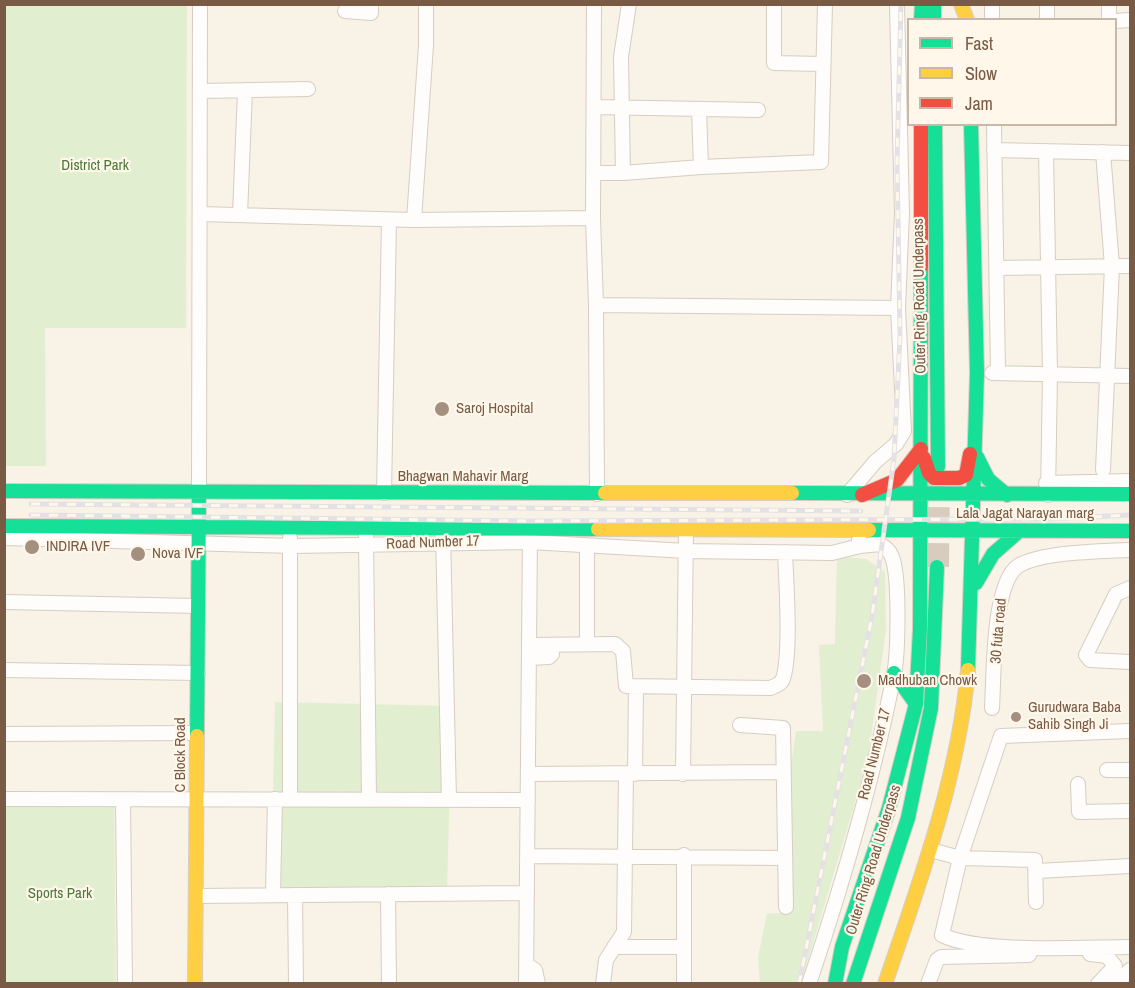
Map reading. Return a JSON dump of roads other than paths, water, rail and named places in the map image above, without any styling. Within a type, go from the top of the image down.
[{"type":"main road","points":[[835,984],[842,947],[889,808],[916,704],[920,629],[921,126]]},
{"type":"main road","name":"Outer Ring Road Underpass","points":[[935,126],[938,466]]},
{"type":"main road","points":[[886,983],[939,826],[964,714],[973,589],[977,373],[971,126]]},
{"type":"main road","points":[[921,449],[929,473],[934,478],[959,478],[966,475],[969,466],[971,437],[970,306],[974,277]]},
{"type":"main road","points":[[862,495],[891,486],[905,474],[921,449]]},
{"type":"main road","points":[[976,456],[983,473],[992,486],[1007,495]]},
{"type":"main road","name":"Lala Jagat Narayan marg","points":[[921,495],[1007,495],[1047,489],[1131,494]]},
{"type":"main road","name":"Bhagwan Mahavir Marg","points":[[4,491],[921,495]]},
{"type":"main road","name":"C Block Road","points":[[195,984],[199,492]]},
{"type":"main road","points":[[4,526],[365,528],[443,534],[530,535],[686,529],[920,531]]},
{"type":"main road","name":"Lala Jagat Narayan marg","points":[[920,531],[1131,531]]},
{"type":"main road","points":[[973,589],[984,565],[1000,544],[1018,532]]},
{"type":"main road","name":"Outer Ring Road Underpass","points":[[853,984],[908,818],[931,708],[937,567]]},
{"type":"main road","points":[[894,673],[916,704]]},
{"type":"main road","points":[[940,734],[946,689]]},
{"type":"main road","points":[[870,984],[877,962]]},
{"type":"street","points":[[199,492],[201,4]]},
{"type":"street","points":[[345,11],[371,13],[371,4]]},
{"type":"street","points":[[414,220],[426,45],[426,4]]},
{"type":"street","points":[[594,4],[593,218],[597,494]]},
{"type":"street","points":[[623,172],[621,57],[629,4]]},
{"type":"street","points":[[774,4],[774,63],[823,64]]},
{"type":"street","points":[[594,173],[821,162],[825,4]]},
{"type":"street","points":[[847,495],[875,462],[896,444],[904,431],[898,308],[902,213],[897,4]]},
{"type":"street","points":[[200,91],[308,89]]},
{"type":"street","points":[[240,215],[245,90]]},
{"type":"street","points":[[594,107],[758,110]]},
{"type":"street","points":[[699,109],[701,167]]},
{"type":"street","points":[[994,126],[999,373]]},
{"type":"street","points":[[994,150],[1131,153]]},
{"type":"street","points":[[1046,151],[1046,267],[1050,375],[1047,489],[1131,481]]},
{"type":"street","points":[[1103,152],[1112,266],[1105,374],[1103,470]]},
{"type":"street","points":[[200,214],[389,220],[593,218]]},
{"type":"street","points":[[384,493],[389,220]]},
{"type":"street","points":[[996,268],[1131,266]]},
{"type":"street","points":[[596,305],[898,308]]},
{"type":"street","points":[[977,373],[1131,376]]},
{"type":"street","points":[[290,799],[289,546],[292,527]]},
{"type":"street","points":[[365,528],[369,800]]},
{"type":"street","points":[[683,774],[686,529]]},
{"type":"street","points":[[858,532],[860,546]]},
{"type":"street","points":[[443,534],[449,800]]},
{"type":"street","name":"Road Number 17","points":[[4,538],[289,546],[366,545],[443,534]]},
{"type":"street","points":[[526,984],[530,535]]},
{"type":"street","name":"Road Number 17","points":[[530,535],[587,545],[686,550],[832,553],[880,544],[888,549],[893,559],[896,618],[894,673],[843,882],[809,984]]},
{"type":"street","points":[[587,545],[587,644]]},
{"type":"street","name":"30 futa road","points":[[992,708],[1002,591],[1016,567],[1044,556],[1131,549]]},
{"type":"street","points":[[529,651],[551,645],[615,644],[623,651],[624,684],[636,687],[770,688],[778,685],[782,680],[787,641],[785,552]]},
{"type":"street","points":[[1131,588],[1116,594],[1086,655],[1095,662],[1131,662]]},
{"type":"street","points":[[4,602],[198,606]]},
{"type":"street","points":[[4,670],[198,673]]},
{"type":"street","points":[[603,984],[606,960],[624,932],[625,856],[636,687]]},
{"type":"street","points":[[740,725],[783,728],[786,907]]},
{"type":"street","points":[[1131,731],[1001,736],[960,858],[942,935],[956,941],[991,946],[1131,947]]},
{"type":"street","points":[[4,734],[197,733]]},
{"type":"street","points":[[1107,770],[1131,770]]},
{"type":"street","points":[[528,774],[782,772]]},
{"type":"street","points":[[1078,784],[1079,812],[1131,811]]},
{"type":"street","points":[[4,799],[528,800]]},
{"type":"street","points":[[273,895],[275,799]]},
{"type":"street","points":[[123,801],[125,984]]},
{"type":"street","points":[[931,850],[960,858],[1029,858],[1035,860],[1036,902]]},
{"type":"street","points":[[527,856],[684,855],[785,858]]},
{"type":"street","points":[[684,855],[684,984]]},
{"type":"street","points":[[1037,871],[1131,866]]},
{"type":"street","points":[[196,896],[527,893]]},
{"type":"street","points":[[388,894],[389,984]]},
{"type":"street","points":[[295,895],[296,984]]},
{"type":"street","points":[[614,947],[684,947]]},
{"type":"street","points":[[928,984],[941,957],[1096,954],[1107,956],[1115,966],[1098,984]]},
{"type":"street","points":[[527,965],[535,970],[538,984]]},
{"type":"street","points":[[1116,984],[1131,970]]},
{"type":"tunnel","points":[[937,567],[938,470]]},
{"type":"railway","points":[[799,984],[872,616],[894,459],[900,336],[897,162],[901,4]]},
{"type":"railway","points":[[31,504],[861,511]]},
{"type":"railway","points":[[31,515],[529,521],[1051,519],[1130,515]]},
{"type":"place","name":"Saroj Hospital","points":[[442,409]]},
{"type":"place","name":"INDIRA IVF","points":[[32,547]]},
{"type":"place","name":"Nova IVF","points":[[138,554]]},
{"type":"place","name":"Madhuban Chowk","points":[[864,681]]},
{"type":"place","name":"Gurudwara Baba Sahib Singh Ji","points":[[1016,717]]},
{"type":"park label","name":"District Park","points":[[95,166]]},
{"type":"park label","name":"Sports Park","points":[[60,894]]}]
